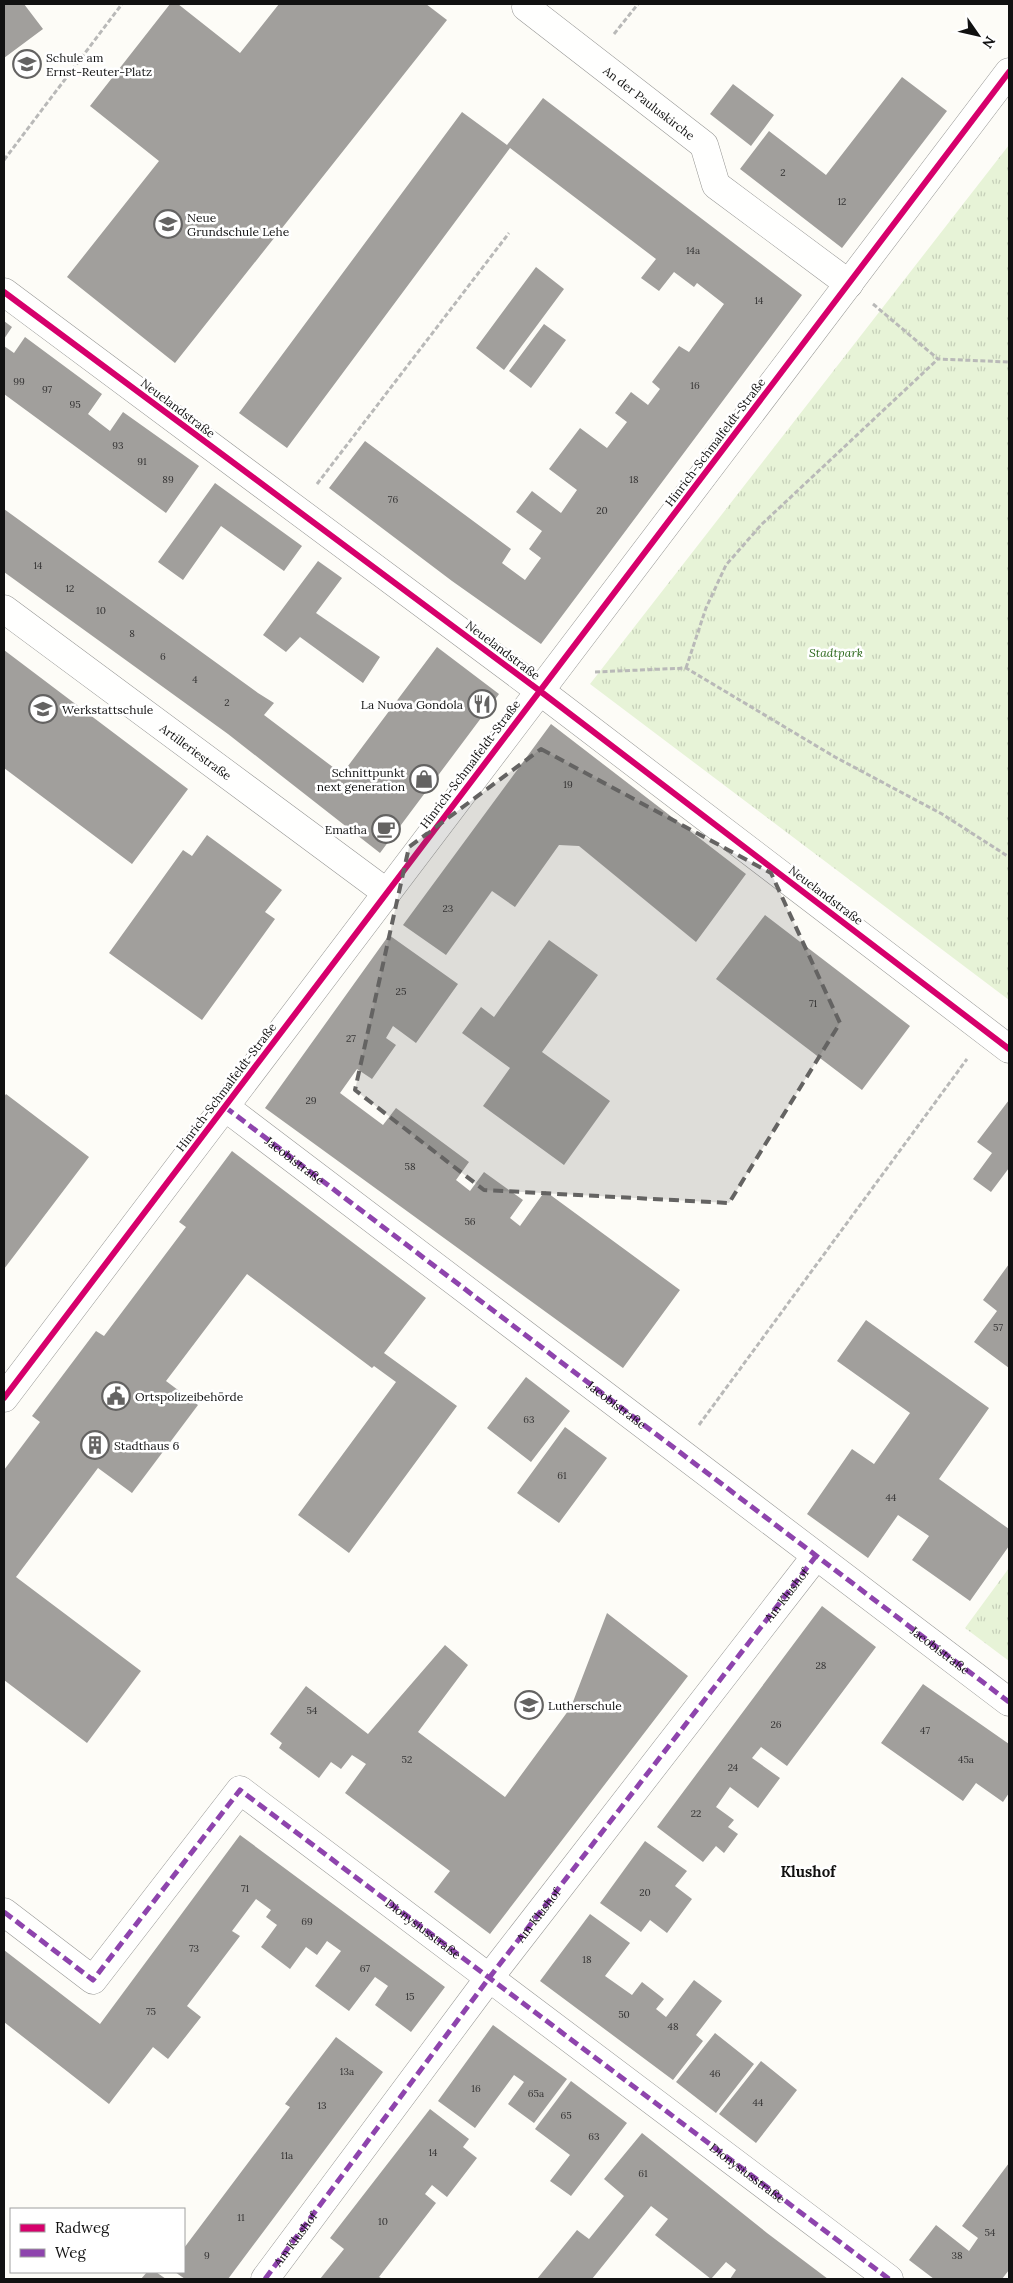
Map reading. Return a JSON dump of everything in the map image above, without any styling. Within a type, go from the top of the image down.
[{"type":"street","name":"An der Pauluskirche","points":[[526,7],[704,145],[716,185],[849,284]]},
{"type":"street","name":"Hinrich-Schmalfeldt-Straße","points":[[4,1398],[1009,72]]},
{"type":"street","name":"Neuelandstraße","points":[[4,292],[297,510],[547,682],[1009,1049]]},
{"type":"street","name":"Artilleriestraße","points":[[4,609],[387,893]]},
{"type":"street","name":"Jacobistraße","points":[[224,1107],[1009,1702]]},
{"type":"street","name":"Am Klushof","points":[[265,2279],[489,1978],[816,1556]]},
{"type":"street","name":"Dionysiusstraße","points":[[4,1912],[93,1980],[240,1790],[889,2279]]},
{"type":"path","points":[[4,160],[122,4]]},
{"type":"path","points":[[297,510],[509,234]]},
{"type":"path","points":[[849,284],[938,359],[1009,362]]},
{"type":"path","points":[[686,668],[706,608],[726,565],[761,525],[938,359]]},
{"type":"path","points":[[547,682],[602,672],[686,668],[835,757],[942,814],[1009,857]]},
{"type":"path","points":[[680,1452],[986,1032]]},
{"type":"highlighted area","points":[[541,749],[771,873],[840,1023],[729,1203],[484,1190],[355,1090],[409,847]]},
{"type":"green space","name":"Stadtpark","points":[[1009,145],[1009,1000],[590,684]]},
{"type":"green space","points":[[1009,1568],[1009,1661],[965,1628]]},
{"type":"building","points":[[4,4],[24,4],[43,29],[4,58]]},
{"type":"building","name":"Neue Grundschule Lehe","points":[[170,4],[178,4],[240,53],[279,4],[426,4],[447,20],[175,363],[67,277],[159,161],[90,106]]},
{"type":"building","points":[[902,77],[947,111],[842,248],[740,169],[769,131],[826,175]]},
{"type":"building","points":[[733,84],[774,115],[751,146],[710,114]]},
{"type":"building","points":[[543,98],[802,295],[541,644],[452,581],[329,488],[365,441],[511,549],[502,563],[525,580],[541,558],[529,549],[542,531],[516,512],[532,491],[561,513],[577,490],[549,469],[580,428],[607,448],[627,422],[615,413],[631,392],[648,405],[660,389],[652,382],[679,346],[689,352],[724,304],[697,283],[694,287],[674,272],[659,291],[641,278],[656,259],[510,148],[287,448],[239,413],[462,112],[507,145]]},
{"type":"building","points":[[536,267],[564,289],[504,370],[476,348]]},
{"type":"building","points":[[4,321],[12,327],[4,339]]},
{"type":"building","points":[[544,324],[566,340],[531,388],[509,371]]},
{"type":"building","points":[[25,337],[102,394],[88,414],[110,431],[123,412],[199,466],[166,513],[4,394],[4,346],[14,353]]},
{"type":"building","points":[[215,483],[302,546],[284,571],[221,526],[183,580],[158,562]]},
{"type":"building","points":[[4,509],[274,703],[264,715],[342,774],[437,647],[499,694],[380,853],[228,734],[4,572]]},
{"type":"building","points":[[318,561],[342,578],[316,613],[380,657],[363,683],[300,637],[286,652],[263,635]]},
{"type":"building","name":"Werkstattschule","points":[[4,650],[188,789],[132,864],[4,768]]},
{"type":"building","points":[[551,724],[746,874],[696,942],[579,846],[559,845],[515,907],[492,891],[446,955],[403,925]]},
{"type":"building","points":[[207,835],[282,890],[265,912],[275,919],[202,1020],[109,953],[183,850],[192,856]]},
{"type":"building","points":[[765,915],[910,1026],[862,1090],[716,979]]},
{"type":"building","points":[[389,935],[458,984],[416,1043],[393,1026],[386,1038],[396,1045],[372,1079],[357,1069],[340,1093],[383,1125],[396,1108],[469,1162],[456,1180],[470,1191],[484,1172],[523,1200],[510,1218],[520,1226],[545,1191],[680,1290],[623,1368],[265,1108]]},
{"type":"building","points":[[549,940],[598,975],[542,1052],[610,1101],[564,1165],[483,1106],[510,1068],[462,1033],[481,1007],[494,1017]]},
{"type":"building","points":[[6,1094],[89,1157],[4,1269],[4,1097]]},
{"type":"building","points":[[1009,1100],[1009,1168],[991,1192],[973,1179],[992,1153],[977,1142]]},
{"type":"building","name":"Stadthaus 6","points":[[232,1151],[426,1298],[384,1353],[457,1406],[349,1553],[298,1515],[396,1382],[374,1366],[372,1368],[247,1274],[166,1381],[198,1405],[132,1493],[98,1468],[16,1577],[141,1671],[87,1743],[4,1680],[4,1470],[40,1422],[32,1416],[96,1331],[104,1336],[186,1227],[179,1222]]},
{"type":"building","points":[[1009,1264],[1009,1368],[974,1342],[997,1311],[983,1300]]},
{"type":"building","points":[[866,1320],[989,1408],[939,1479],[1009,1529],[1009,1546],[970,1601],[912,1560],[929,1536],[898,1515],[868,1558],[807,1514],[852,1449],[874,1464],[910,1413],[837,1361]]},
{"type":"building","points":[[526,1377],[570,1411],[531,1462],[487,1428]]},
{"type":"building","points":[[565,1427],[607,1458],[559,1523],[517,1493]]},
{"type":"building","points":[[822,1606],[876,1647],[787,1766],[761,1747],[752,1758],[780,1778],[758,1808],[730,1787],[716,1807],[734,1820],[728,1827],[738,1834],[724,1853],[716,1846],[703,1862],[657,1827]]},
{"type":"building","points":[[607,1613],[688,1676],[490,1934],[434,1892],[450,1871],[345,1793],[366,1764],[352,1755],[341,1769],[331,1762],[319,1778],[279,1748],[282,1743],[270,1734],[306,1686],[368,1734],[445,1645],[468,1665],[418,1732],[505,1797],[571,1707]]},
{"type":"building","points":[[923,1684],[1009,1744],[1009,1793],[1003,1802],[976,1783],[963,1801],[881,1743]]},
{"type":"building","points":[[240,1835],[445,1987],[411,2032],[375,2005],[388,1986],[375,1977],[349,2011],[315,1986],[341,1951],[327,1941],[317,1955],[306,1947],[290,1969],[261,1947],[277,1925],[266,1917],[271,1910],[256,1899],[232,1931],[240,1936],[187,2006],[201,2017],[168,2059],[153,2047],[109,2104],[4,2022],[4,1950],[100,2024]]},
{"type":"building","points":[[645,1841],[687,1871],[675,1886],[692,1899],[667,1933],[650,1920],[641,1932],[600,1903]]},
{"type":"building","points":[[590,1914],[630,1943],[605,1976],[632,1995],[642,1982],[664,1999],[656,2009],[666,2017],[694,1980],[722,2001],[696,2035],[703,2041],[673,2080],[540,1981]]},
{"type":"building","points":[[493,2025],[567,2079],[534,2123],[508,2104],[524,2082],[514,2075],[475,2128],[438,2101]]},
{"type":"building","points":[[715,2033],[754,2064],[716,2113],[676,2082]]},
{"type":"building","points":[[336,2037],[383,2072],[228,2279],[185,2279],[176,2273],[185,2273],[185,2247],[290,2107],[285,2104]]},
{"type":"building","points":[[761,2061],[797,2090],[756,2143],[719,2114]]},
{"type":"building","points":[[571,2081],[627,2123],[571,2196],[550,2181],[570,2155],[535,2129]]},
{"type":"building","points":[[430,2109],[469,2139],[463,2147],[477,2158],[447,2197],[432,2185],[425,2194],[436,2203],[379,2277],[383,2279],[320,2279],[344,2249],[330,2238]]},
{"type":"building","points":[[642,2133],[828,2279],[730,2279],[736,2270],[726,2262],[711,2279],[655,2235],[668,2219],[651,2206],[592,2279],[537,2279],[577,2230],[589,2239],[624,2196],[604,2179]]},
{"type":"building","points":[[1009,2163],[1009,2270],[1002,2279],[934,2279],[909,2260],[936,2225],[969,2251],[978,2238],[962,2226]]},
{"type":"building","points":[[146,2273],[157,2273],[166,2279],[141,2279]]},
{"type":"marked path","points":[[225,1107],[1009,1702]]},
{"type":"marked path","points":[[265,2279],[489,1978],[816,1556]]},
{"type":"marked path","points":[[4,1912],[93,1980],[240,1790],[889,2279]]},
{"type":"cycle path","points":[[4,1398],[1009,72]]},
{"type":"cycle path","points":[[4,292],[540,691],[1009,1049]]},
{"type":"place","name":"Schule am Ernst-Reuter-Platz","points":[[27,64]]},
{"type":"place","name":"Neue Grundschule Lehe","points":[[168,224]]},
{"type":"place","name":"La Nuova Gondola","points":[[482,704]]},
{"type":"place","name":"Werkstattschule","points":[[43,709]]},
{"type":"place","name":"Schnittpunkt next generation","points":[[424,779]]},
{"type":"place","name":"Ematha","points":[[386,829]]},
{"type":"place","name":"Ortspolizeibehörde","points":[[116,1396]]},
{"type":"place","name":"Stadthaus 6","points":[[95,1445]]},
{"type":"place","name":"Lutherschule","points":[[529,1705]]},
{"type":"district","name":"Klushof","points":[[808,1871]]}]
